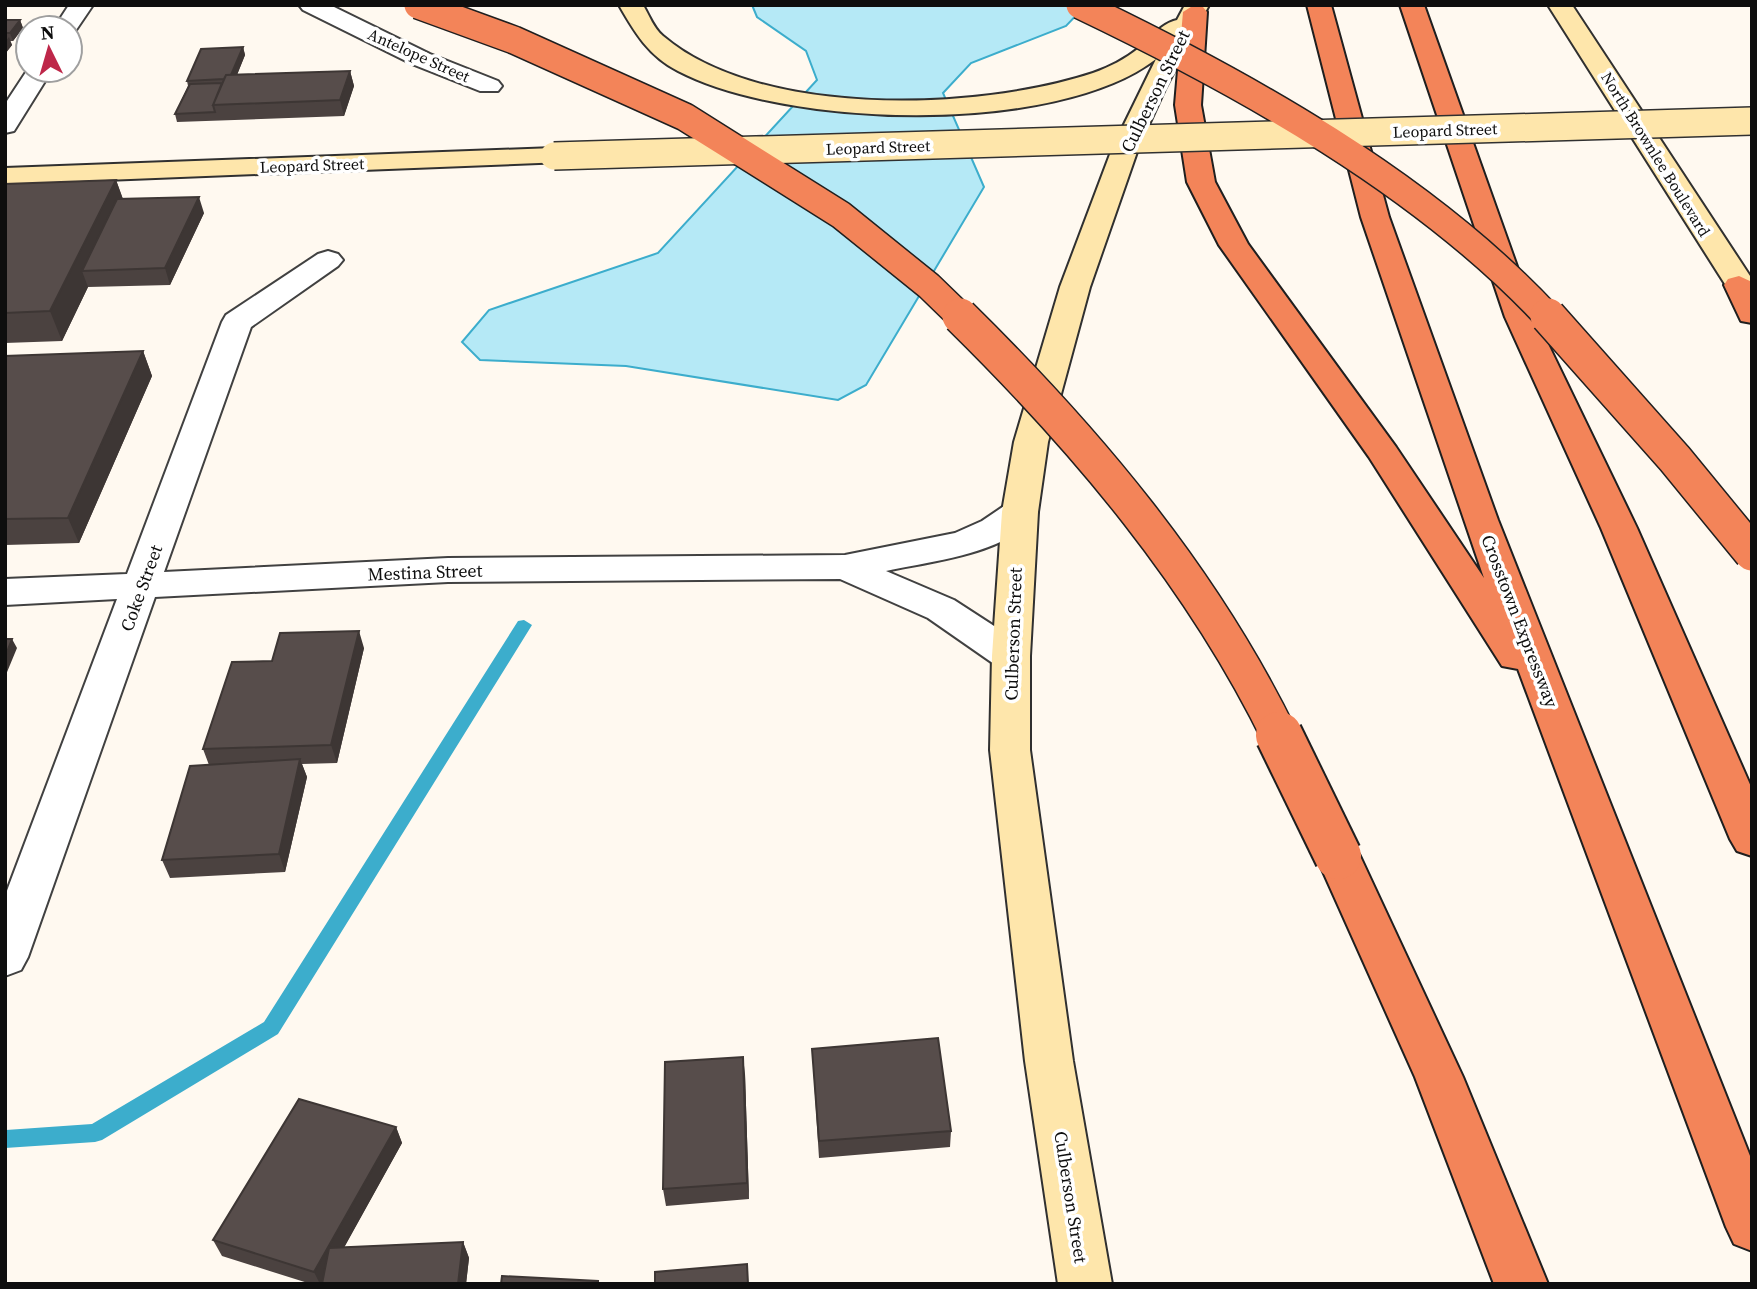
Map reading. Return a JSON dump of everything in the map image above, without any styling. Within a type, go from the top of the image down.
[{"type":"highway","points":[[418,5],[514,40],[685,117],[841,215],[929,286],[1022,377],[1126,494],[1207,611],[1264,704],[1338,856],[1439,1077],[1521,1284]]},
{"type":"highway","points":[[1080,5],[1165,44],[1276,107],[1441,221],[1531,299],[1681,462],[1752,553]]},
{"type":"highway","name":"Crosstown Expressway","points":[[1319,5],[1375,217],[1480,520],[1752,1227]]},
{"type":"highway","points":[[1412,5],[1520,317],[1619,528],[1752,839]]},
{"type":"highway","points":[[1196,9],[1188,105],[1201,182],[1234,244],[1384,454],[1558,719]]},
{"type":"highway","points":[[1745,294],[1752,314]]},
{"type":"main road","points":[[631,5],[636,24],[663,50],[697,71],[790,98],[863,107],[938,108],[989,104],[1085,83],[1117,73],[1150,51],[1196,9]]},
{"type":"main road","name":"North Brownlee Boulevard","points":[[1560,5],[1745,294]]},
{"type":"main road","name":"Culberson Street","points":[[1085,1284],[1049,1061],[1010,750],[1011,656],[1020,512],[1031,442],[1075,286],[1125,149],[1153,87],[1196,9]]},
{"type":"main road","name":"Leopard Street","points":[[5,176],[554,156],[1752,121]]},
{"type":"street","name":"Antelope Street","points":[[311,5],[421,59],[489,86]]},
{"type":"street","points":[[5,125],[31,84]]},
{"type":"street","name":"Coke Street","points":[[5,957],[237,322],[328,260]]},
{"type":"street","name":"Mestina Street","points":[[5,593],[448,570],[845,567],[964,543],[995,529],[1020,512]]},
{"type":"street","name":"Mestina Street","points":[[845,567],[941,609],[1011,656]]},
{"type":"water","points":[[752,5],[1086,5],[1066,26],[971,63],[943,93],[984,187],[866,385],[838,400],[626,366],[480,360],[462,342],[489,310],[658,253],[817,80],[806,51],[757,17]]},
{"type":"building","points":[[5,20],[14,20],[14,28],[10,33],[5,33]]},
{"type":"building","points":[[243,47],[231,75],[226,75],[224,79],[187,81],[201,49]]},
{"type":"building","points":[[350,71],[340,100],[213,105],[226,75]]},
{"type":"building","points":[[222,83],[213,105],[215,112],[175,114],[190,84]]},
{"type":"building","points":[[116,180],[50,311],[5,313],[5,184]]},
{"type":"building","points":[[199,197],[165,268],[82,271],[117,199]]},
{"type":"building","points":[[143,351],[68,518],[5,519],[5,356]]},
{"type":"building","points":[[359,631],[331,745],[203,749],[232,662],[272,661],[280,633]]},
{"type":"building","points":[[5,639],[12,639],[5,657]]},
{"type":"building","points":[[300,759],[279,854],[162,860],[190,766]]},
{"type":"building","points":[[938,1038],[951,1131],[819,1141],[812,1049]]},
{"type":"building","points":[[743,1057],[747,1183],[663,1189],[665,1062]]},
{"type":"building","points":[[299,1099],[396,1127],[314,1272],[213,1240]]},
{"type":"building","points":[[463,1242],[458,1284],[322,1284],[329,1248]]},
{"type":"building","points":[[747,1264],[748,1284],[655,1284],[655,1272]]},
{"type":"building","points":[[502,1276],[598,1281],[598,1284],[501,1284]]},
{"type":"waterway","points":[[6,1139],[95,1133],[271,1028],[524,625]]}]
